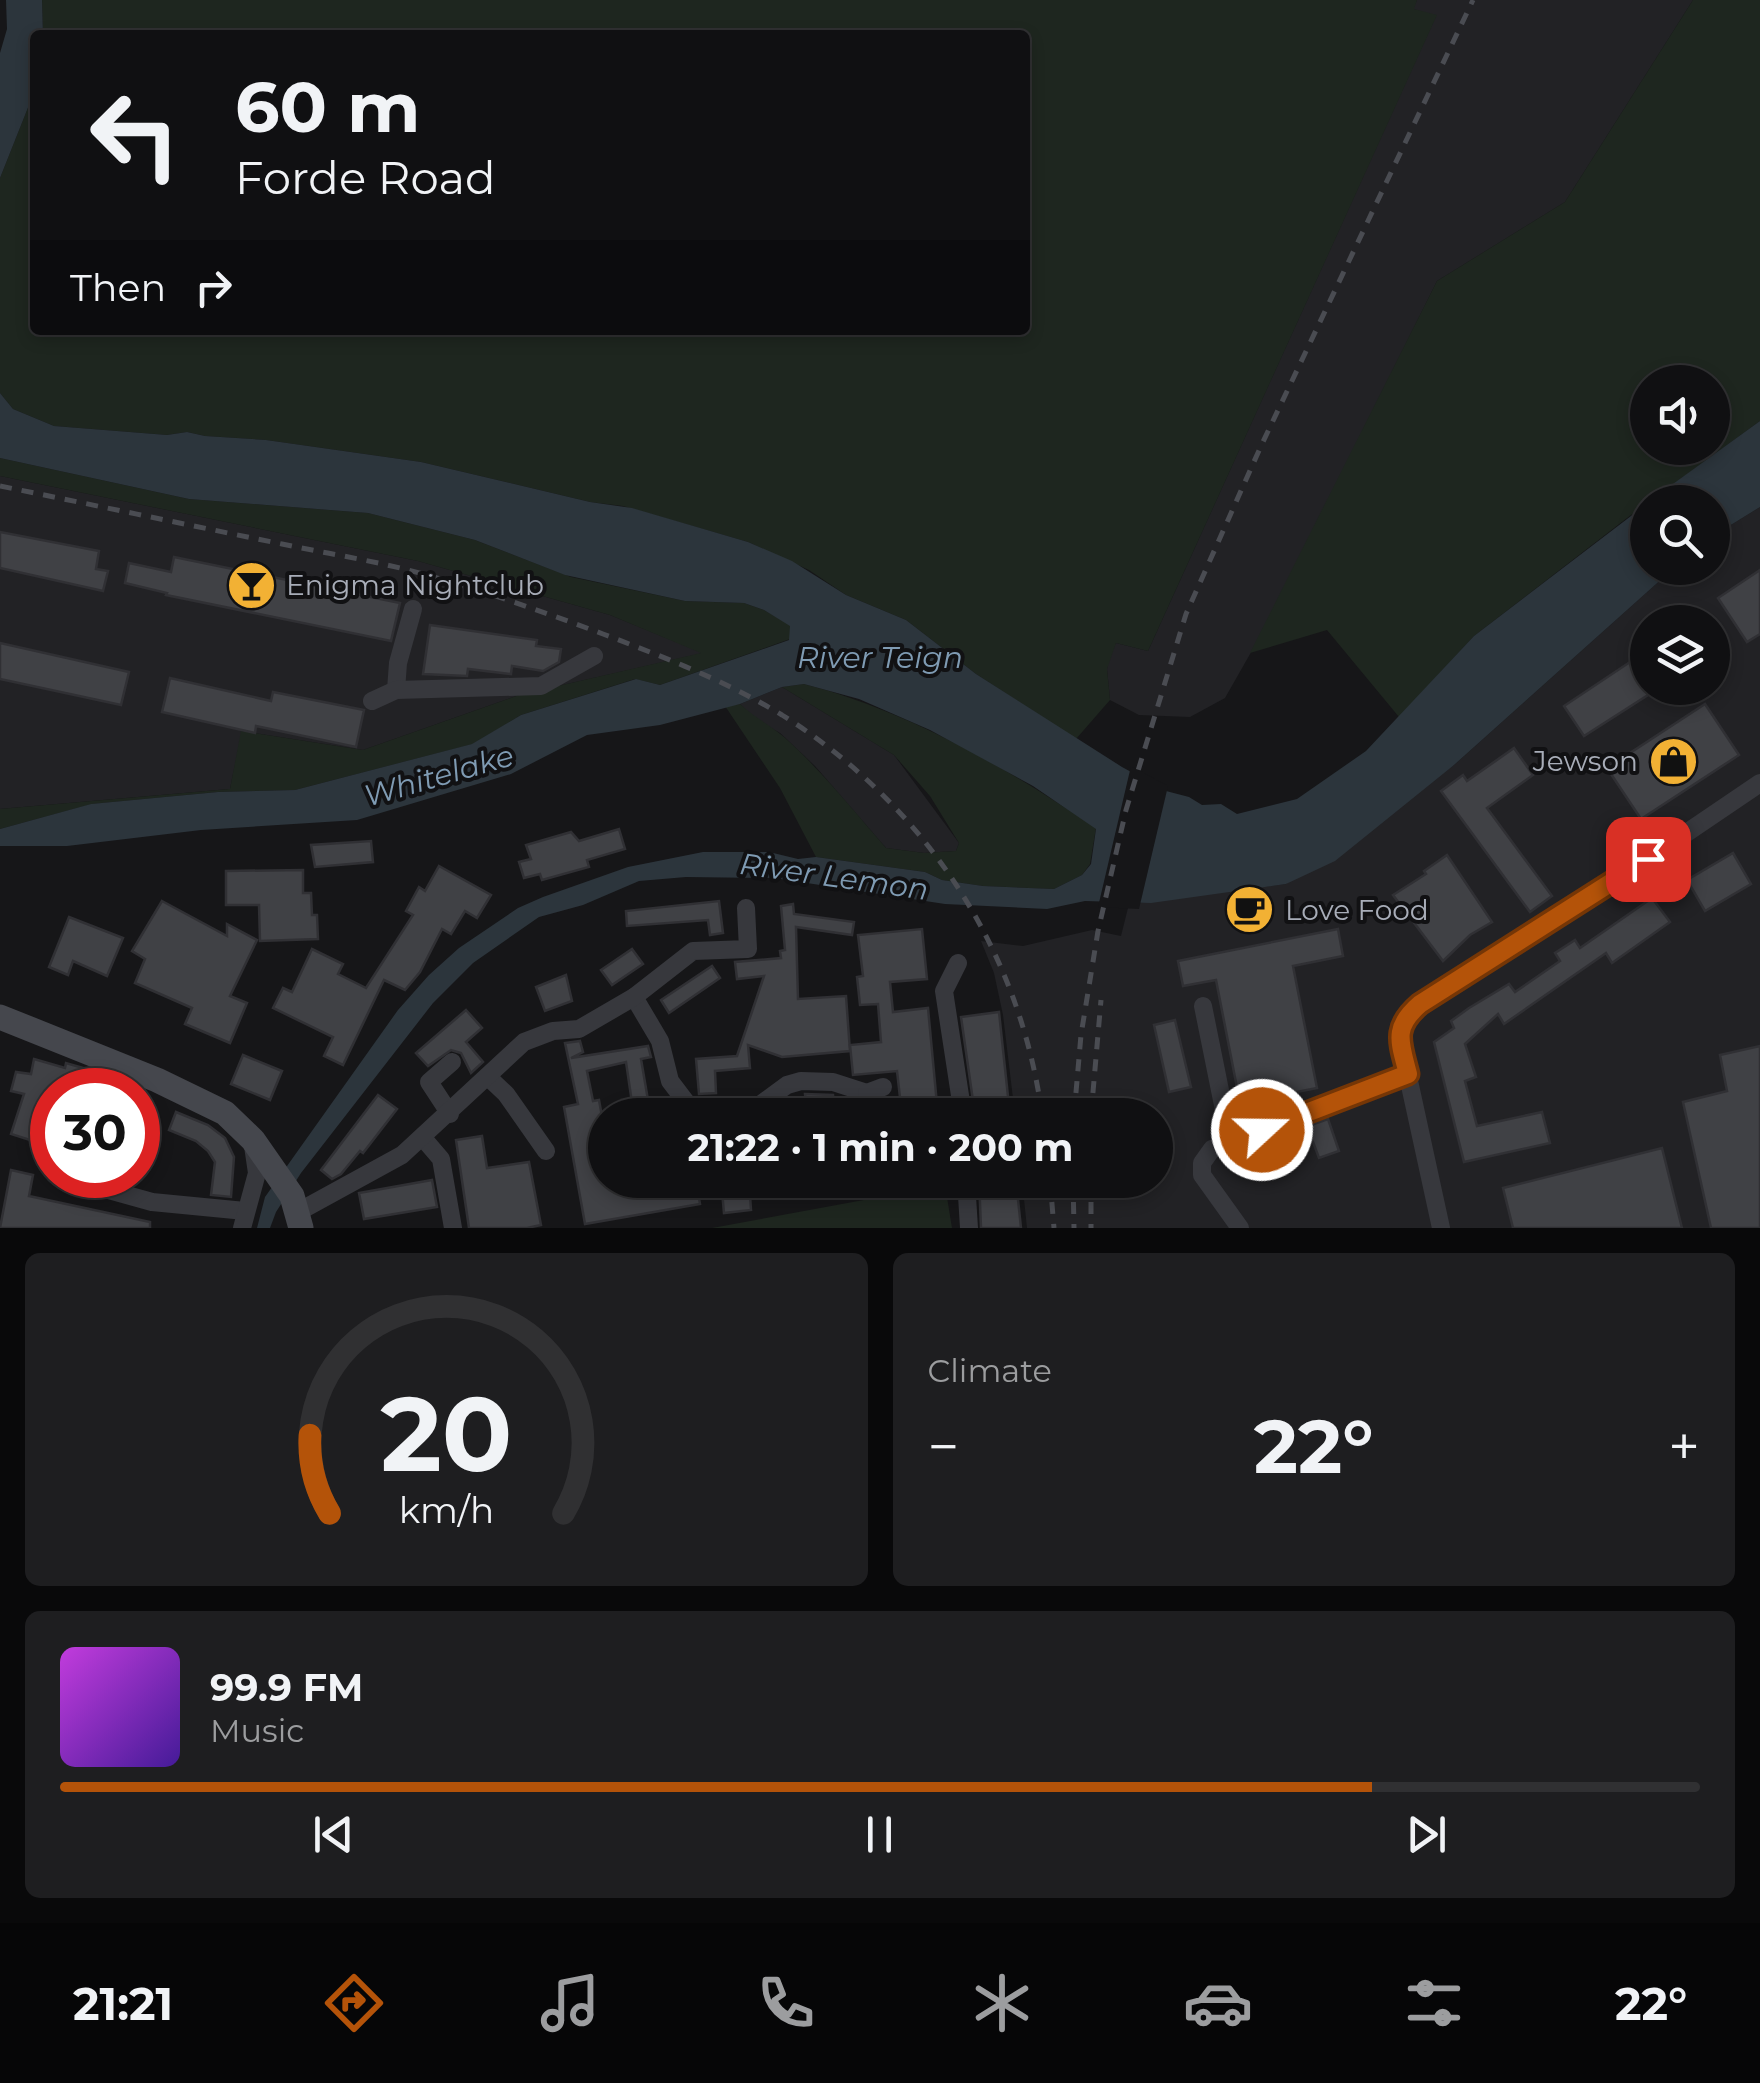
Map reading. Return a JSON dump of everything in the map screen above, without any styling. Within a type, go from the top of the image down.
[{"type":"main road","points":[[0,1017],[200,1098],[225,1113],[253,1140],[292,1203]]},
{"type":"street","points":[[396,690],[398,664],[413,609]]},
{"type":"street","points":[[372,701],[396,690],[541,686],[594,656]]},
{"type":"street","points":[[1442,1228],[1399,1035],[1404,1018],[1760,782]]},
{"type":"street","points":[[292,1203],[378,1172],[450,1114],[524,1042],[552,1031],[580,1029],[634,997],[693,951],[748,949],[746,908]]},
{"type":"street","points":[[958,964],[944,991],[960,1098]]},
{"type":"street","points":[[634,997],[660,1040],[670,1081],[682,1098]]},
{"type":"street","points":[[1203,1006],[1224,1110],[1236,1139]]},
{"type":"street","points":[[450,1114],[428,1082],[452,1062]]},
{"type":"street","points":[[1240,1228],[1202,1169],[1212,1148],[1408,1074]]},
{"type":"street","points":[[488,1077],[506,1094],[546,1150]]},
{"type":"street","points":[[770,1098],[787,1085],[801,1081],[875,1090],[874,1098]]},
{"type":"street","points":[[423,1138],[440,1159],[453,1228]]},
{"type":"street","points":[[138,1198],[243,1220],[257,1173],[253,1140]]},
{"type":"street","points":[[967,1198],[969,1228]]},
{"type":"shaded area","points":[[42,0],[1417,0],[1414,9],[1437,15],[1148,651],[1116,643],[1107,669],[1110,700],[1076,739],[976,674],[906,620],[846,595],[809,570],[748,542],[623,506],[590,502],[421,462],[187,432],[167,435],[54,426],[13,409],[0,393],[0,178],[30,103],[30,335],[1030,335],[1030,30],[43,30]]},
{"type":"shaded area","points":[[1417,0],[1693,0],[1565,202],[1437,281],[1262,633],[1225,698],[1190,717],[1139,715],[1110,700],[1110,654],[1116,643],[1148,651],[1436,16],[1413,9]]},
{"type":"shaded area","points":[[1693,0],[1760,0],[1760,421],[1730,443],[1730,365],[1630,365],[1630,465],[1700,465],[1672,485],[1630,485],[1630,516],[1474,636],[1399,717],[1327,630],[1250,653],[1437,281],[1565,202]]},
{"type":"shaded area","points":[[0,458],[189,499],[368,513],[475,540],[571,577],[685,601],[744,603],[790,625],[790,639],[660,685],[635,679],[521,715],[473,744],[295,790],[218,792],[92,804],[0,829],[0,809],[230,789],[241,731],[363,750],[519,695],[701,653],[610,615],[418,561],[0,476]]},
{"type":"shaded area","points":[[0,476],[418,561],[610,615],[703,653],[519,695],[363,750],[242,731],[230,789],[0,809]]},
{"type":"shaded area","points":[[1760,507],[1760,1228],[1027,1228],[1024,1198],[1173,1198],[1173,1098],[1013,1098],[1003,1015],[994,973],[981,941],[1023,946],[1092,930],[1121,936],[1129,904],[1286,884],[1454,765],[1630,607],[1630,705],[1730,705],[1730,605],[1633,605],[1655,585],[1730,585],[1730,526]]},
{"type":"shaded area","points":[[804,684],[919,726],[1062,805],[1096,828],[1090,864],[1082,875],[1054,889],[983,886],[942,880],[925,872],[816,857],[780,788],[725,706],[740,704],[784,737],[886,848],[924,853],[956,851],[959,843],[930,796],[894,755],[782,687]]},
{"type":"shaded area","points":[[782,687],[894,755],[959,843],[956,851],[924,853],[886,848],[815,766],[780,733],[755,719],[740,704]]},
{"type":"shaded area","points":[[875,1198],[947,1198],[952,1228],[712,1228]]},
{"type":"water","points":[[6,0],[42,0],[43,30],[30,30],[30,103],[0,178],[0,53],[7,29]]},
{"type":"water","points":[[0,393],[13,409],[54,426],[266,440],[421,462],[590,502],[632,508],[748,542],[792,561],[846,595],[906,620],[976,674],[1122,767],[1166,791],[1202,805],[1221,804],[1237,814],[1297,799],[1366,751],[1474,636],[1630,517],[1630,585],[1655,585],[1454,765],[1335,861],[1286,884],[1151,903],[1085,901],[1047,909],[945,904],[774,878],[686,877],[639,881],[583,905],[539,917],[473,963],[433,1003],[301,1173],[270,1228],[257,1228],[265,1197],[398,1010],[459,948],[518,908],[628,867],[703,852],[769,852],[798,859],[816,857],[925,872],[942,880],[983,886],[1054,889],[1082,875],[1091,864],[1096,829],[1033,786],[930,730],[859,699],[804,684],[782,687],[740,704],[660,725],[587,735],[511,774],[357,820],[201,830],[67,846],[0,846],[0,829],[91,804],[218,792],[295,790],[472,744],[521,715],[636,679],[660,685],[789,640],[790,626],[744,603],[685,601],[565,575],[475,540],[368,513],[189,499],[0,458]]},
{"type":"water","points":[[1760,421],[1760,507],[1730,526],[1730,485],[1672,485],[1699,465],[1730,465],[1730,443]]},
{"type":"pier","points":[[1131,766],[1168,786],[1139,909],[1098,907]]},
{"type":"building","points":[[0,532],[99,551],[96,569],[108,571],[103,591],[0,568]]},
{"type":"building","points":[[174,557],[400,603],[391,641],[125,583],[129,563],[171,572]]},
{"type":"building","points":[[1760,570],[1760,634],[1747,642],[1730,616],[1730,605],[1723,605],[1718,598]]},
{"type":"building","points":[[430,625],[537,640],[536,646],[561,649],[559,662],[543,671],[512,666],[511,674],[468,669],[467,676],[423,674]]},
{"type":"building","points":[[0,643],[129,672],[121,705],[0,679]]},
{"type":"building","points":[[1630,662],[1632,705],[1584,736],[1564,706]]},
{"type":"building","points":[[170,678],[271,701],[273,692],[364,710],[356,747],[256,726],[255,733],[162,712]]},
{"type":"building","name":"Jewson","points":[[1703,705],[1739,755],[1641,819],[1607,768]]},
{"type":"building","points":[[1514,748],[1533,775],[1487,808],[1552,896],[1530,912],[1441,791],[1463,775],[1467,781]]},
{"type":"building","points":[[619,829],[625,849],[587,860],[589,867],[542,880],[540,874],[524,878],[519,862],[531,859],[526,845],[571,832],[579,841]]},
{"type":"building","points":[[371,841],[373,862],[315,867],[311,845]]},
{"type":"building","points":[[1733,853],[1751,884],[1705,911],[1687,880]]},
{"type":"building","points":[[1447,855],[1492,922],[1470,935],[1443,961],[1393,895]]},
{"type":"building","points":[[439,866],[491,895],[477,918],[465,911],[451,934],[442,929],[420,972],[405,990],[384,980],[343,1065],[324,1056],[333,1037],[273,1008],[283,988],[292,992],[312,949],[343,964],[338,974],[366,988],[413,915],[406,911],[419,887],[425,891]]},
{"type":"building","points":[[303,870],[303,893],[311,893],[318,939],[260,941],[259,905],[226,905],[226,871]]},
{"type":"building","points":[[1652,898],[1670,922],[1612,963],[1606,953],[1504,1024],[1498,1014],[1465,1044],[1476,1077],[1465,1081],[1477,1126],[1542,1112],[1550,1143],[1464,1162],[1434,1042],[1454,1028],[1451,1021],[1469,1008],[1509,984],[1515,992],[1560,961],[1555,953],[1575,940],[1580,948]]},
{"type":"building","points":[[162,901],[227,936],[227,924],[257,940],[230,996],[247,1003],[230,1043],[185,1024],[192,1008],[135,983],[145,959],[132,951]]},
{"type":"building","points":[[719,901],[723,933],[710,935],[708,920],[627,926],[626,911]]},
{"type":"building","points":[[793,904],[794,914],[854,922],[852,935],[796,927],[798,999],[846,996],[850,1051],[782,1057],[748,1045],[750,1068],[715,1071],[716,1093],[699,1094],[696,1059],[737,1056],[764,976],[737,979],[735,962],[781,958],[780,951],[785,950],[781,906]]},
{"type":"building","points":[[69,917],[123,938],[107,976],[73,961],[68,975],[49,967]]},
{"type":"building","points":[[922,929],[927,979],[890,982],[893,1012],[928,1008],[936,1098],[900,1098],[897,1071],[853,1075],[850,1045],[881,1042],[878,1004],[860,1005],[857,977],[863,976],[858,935]]},
{"type":"building","points":[[1338,929],[1343,956],[1293,966],[1317,1088],[1240,1103],[1216,980],[1183,986],[1178,961]]},
{"type":"building","points":[[632,949],[643,964],[612,985],[601,970]]},
{"type":"building","points":[[712,966],[720,978],[669,1013],[661,1000]]},
{"type":"building","points":[[566,975],[572,1001],[545,1011],[536,987]]},
{"type":"building","points":[[466,1010],[482,1028],[466,1042],[483,1062],[471,1073],[461,1053],[451,1050],[428,1066],[416,1053]]},
{"type":"building","points":[[999,1012],[1008,1098],[973,1098],[961,1017]]},
{"type":"building","points":[[1175,1020],[1191,1087],[1169,1092],[1154,1025]]},
{"type":"building","points":[[580,1041],[583,1052],[571,1058],[648,1046],[651,1057],[641,1059],[648,1098],[631,1098],[626,1062],[587,1071],[592,1098],[588,1098],[588,1198],[699,1198],[700,1204],[585,1224],[564,1107],[578,1104],[565,1043]]},
{"type":"building","points":[[1760,1046],[1760,1228],[1711,1228],[1683,1102],[1727,1091],[1720,1055]]},
{"type":"building","points":[[243,1055],[282,1071],[270,1100],[231,1084]]},
{"type":"building","points":[[34,1059],[65,1068],[32,1068]]},
{"type":"building","points":[[16,1072],[30,1074],[30,1140],[11,1134],[24,1094],[11,1091]]},
{"type":"building","points":[[805,1094],[833,1098],[805,1098]]},
{"type":"building","points":[[378,1095],[397,1109],[363,1153],[360,1151],[332,1179],[321,1170]]},
{"type":"building","points":[[176,1112],[208,1125],[225,1138],[234,1157],[231,1197],[211,1195],[215,1162],[196,1141],[169,1130]]},
{"type":"building","points":[[1328,1119],[1339,1151],[1319,1158],[1313,1142],[1296,1147],[1291,1132]]},
{"type":"building","points":[[482,1136],[487,1168],[529,1162],[541,1225],[469,1228],[456,1140]]},
{"type":"building","points":[[1662,1148],[1682,1228],[1513,1228],[1503,1188]]},
{"type":"building","points":[[11,1170],[30,1174],[30,1198],[150,1222],[150,1228],[0,1228]]},
{"type":"building","points":[[432,1180],[437,1207],[364,1219],[359,1193]]},
{"type":"building","points":[[723,1198],[750,1198],[751,1210],[724,1213]]},
{"type":"building","points":[[980,1198],[1018,1198],[1021,1228],[981,1228]]},
{"type":"railway","points":[[1075,1098],[1098,931],[1126,810],[1186,614],[1261,446],[1473,0]]},
{"type":"railway","points":[[0,486],[406,569],[536,610],[649,652],[717,680],[782,715],[833,751],[879,792],[921,837],[957,886],[988,939],[1012,995],[1039,1098]]},
{"type":"railway","points":[[1092,1098],[1101,1000]]},
{"type":"railway","points":[[1052,1198],[1054,1228]]},
{"type":"railway","points":[[1073,1198],[1074,1228]]},
{"type":"railway","points":[[1091,1198],[1091,1228]]},
{"type":"place","name":"Enigma Nightclub","points":[[251,585]]},
{"type":"place","name":"Jewson","points":[[1673,761]]},
{"type":"place","name":"Love Food","points":[[1250,910]]},
{"type":"route","points":[[1262,1130],[1408,1074],[1399,1035],[1404,1018],[1648,859]]},
{"type":"water label","name":"River Teign","points":[[880,658]]},
{"type":"water label","name":"Whitelake","points":[[439,776]]},
{"type":"water label","name":"River Lemon","points":[[834,877]]}]
